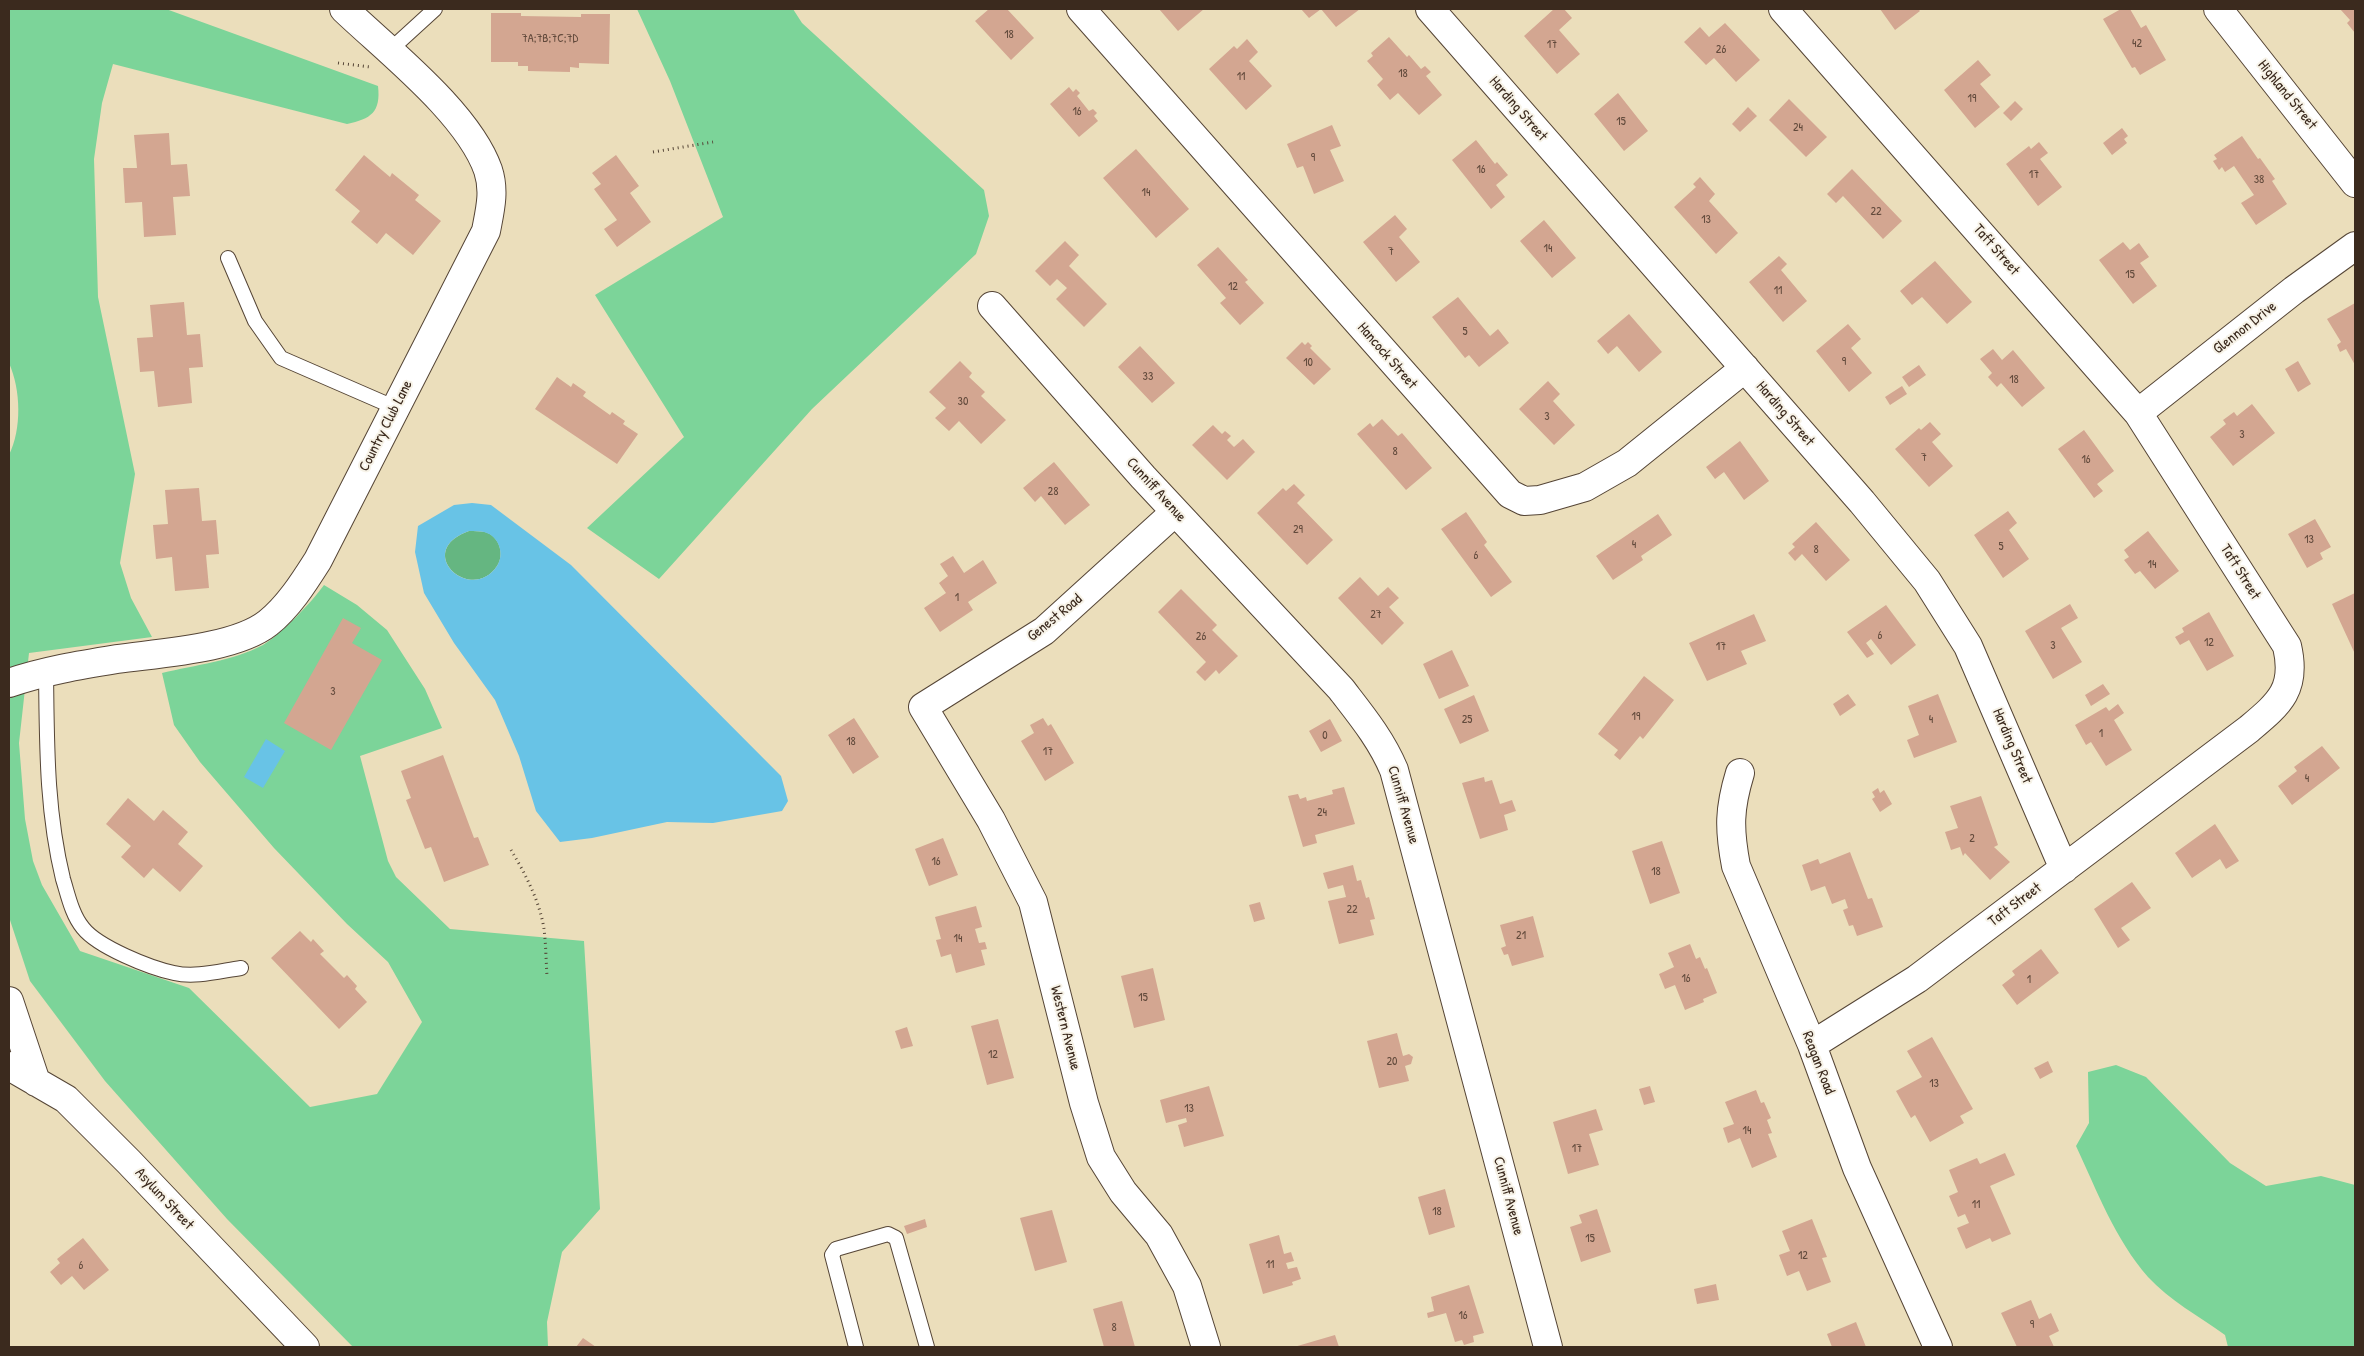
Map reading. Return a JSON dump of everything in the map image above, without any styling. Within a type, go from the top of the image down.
[{"type":"street","name":"Country Club Lane","points":[[9,683],[46,672],[210,645],[253,632],[268,623],[295,595],[318,560],[486,230],[492,200],[488,171],[472,140],[433,92],[344,9]]},
{"type":"street","name":"Hancock Street","points":[[1081,9],[1510,494],[1524,500],[1540,500],[1585,487],[1627,463],[1745,368]]},
{"type":"street","name":"Harding Street","points":[[1430,9],[1745,368],[1927,581],[1968,646],[2064,869]]},
{"type":"street","name":"Taft Street","points":[[1782,9],[2138,413],[2287,646],[2291,664],[2286,692],[2265,716],[1917,979],[1812,1045]]},
{"type":"street","name":"Highland Street","points":[[2218,9],[2355,183]]},
{"type":"street","name":"Glennon Drive","points":[[2138,413],[2294,290],[2355,246]]},
{"type":"street","name":"Cunniff Avenue","points":[[992,306],[1175,512],[1340,689],[1369,724],[1388,755],[1399,788],[1548,1347]]},
{"type":"street","name":"Genest Road","points":[[923,707],[1044,631],[1175,512]]},
{"type":"street","name":"Western Avenue","points":[[923,707],[991,820],[1033,902],[1084,1103],[1101,1157],[1123,1192],[1159,1235],[1188,1286],[1206,1347]]},
{"type":"street","name":"Reagan Road","points":[[1740,773],[1731,810],[1731,839],[1736,866],[1812,1045],[1857,1168],[1938,1347]]},
{"type":"street","points":[[9,1001],[36,1082]]},
{"type":"street","name":"Asylum Street","points":[[9,1066],[66,1099],[305,1347]]},
{"type":"lane","points":[[388,51],[435,9]]},
{"type":"lane","points":[[228,258],[255,322],[281,358],[396,408]]},
{"type":"lane","points":[[46,672],[48,793],[58,856],[67,892],[83,929],[114,951],[174,974],[198,974],[241,968]]},
{"type":"lane","points":[[856,1347],[832,1255],[836,1249],[888,1234],[896,1238],[927,1347]]},
{"type":"path","points":[[653,152],[713,142]]},
{"type":"path","points":[[511,850],[521,867],[541,915],[544,928],[547,976]]},
{"type":"green space","points":[[9,9],[166,9],[378,86],[378,102],[373,113],[362,120],[347,124],[113,64],[102,103],[94,159],[98,297],[135,474],[120,563],[131,598],[152,637],[29,653],[19,743],[25,819],[33,861],[42,885],[80,951],[189,988],[310,1107],[377,1094],[422,1022],[388,962],[347,924],[274,848],[200,762],[174,725],[162,673],[227,659],[263,645],[295,618],[324,585],[357,605],[387,630],[425,689],[442,728],[360,756],[388,861],[396,877],[450,929],[584,941],[600,1209],[562,1252],[547,1322],[548,1347],[353,1347],[227,1219],[105,1081],[30,981],[9,917],[9,455],[18,422],[18,397],[9,363]]},
{"type":"green space","points":[[637,9],[793,9],[802,23],[984,190],[989,216],[976,254],[812,409],[659,579],[587,528],[684,437],[595,295],[723,217],[670,81]]},
{"type":"green space","points":[[469,531],[490,534],[497,541],[500,551],[497,566],[486,577],[474,580],[462,577],[452,571],[446,561],[446,550],[453,540]]},
{"type":"green space","points":[[2116,1065],[2146,1077],[2230,1163],[2266,1186],[2321,1176],[2355,1185],[2355,1347],[2228,1347],[2225,1335],[2175,1301],[2148,1277],[2116,1231],[2076,1146],[2089,1123],[2088,1072]]},
{"type":"water","points":[[472,503],[491,505],[571,565],[781,776],[788,801],[782,811],[713,823],[667,822],[592,838],[560,842],[536,811],[519,756],[495,700],[454,643],[424,593],[415,552],[418,526],[454,505]],"holes":[[[469,531],[489,534],[497,541],[500,551],[497,566],[486,577],[474,580],[462,577],[452,571],[446,561],[446,550],[453,540]]]},
{"type":"water","points":[[266,739],[285,751],[263,788],[244,777]]},
{"type":"building","points":[[989,9],[1007,9],[1034,38],[1011,60],[975,21]]},
{"type":"building","points":[[1159,9],[1204,9],[1178,31]]},
{"type":"building","points":[[1301,9],[1321,9],[1309,18]]},
{"type":"building","points":[[1321,9],[1360,9],[1336,27]]},
{"type":"building","points":[[1554,9],[1564,9],[1572,18],[1559,30],[1580,54],[1557,74],[1524,36]]},
{"type":"building","points":[[1880,9],[1918,9],[1920,11],[1895,30]]},
{"type":"building","points":[[2121,9],[2130,9],[2141,28],[2146,25],[2166,60],[2140,75],[2135,67],[2132,68],[2103,19]]},
{"type":"building","points":[[2340,9],[2355,9],[2355,33],[2347,23],[2350,20]]},
{"type":"building","points":[[491,13],[521,13],[521,16],[581,17],[581,14],[610,14],[609,64],[579,63],[579,68],[570,67],[570,72],[528,71],[528,66],[518,66],[518,62],[491,62]]},
{"type":"building","points":[[1725,23],[1760,60],[1736,82],[1714,58],[1706,65],[1684,42],[1700,27],[1709,37]]},
{"type":"building","points":[[1389,37],[1421,69],[1425,66],[1431,72],[1426,76],[1442,95],[1419,115],[1398,93],[1390,100],[1377,85],[1383,79],[1367,61],[1373,56],[1371,53]]},
{"type":"building","points":[[1247,39],[1258,52],[1249,61],[1272,86],[1246,110],[1209,69],[1234,46],[1237,49]]},
{"type":"building","points":[[1978,60],[1991,75],[1980,84],[2000,107],[1975,128],[1944,90]]},
{"type":"building","points":[[1069,87],[1073,92],[1076,89],[1080,93],[1077,96],[1089,111],[1093,109],[1097,113],[1094,116],[1098,121],[1079,137],[1050,104]]},
{"type":"building","points":[[1618,93],[1648,131],[1624,151],[1594,114]]},
{"type":"building","points":[[1789,99],[1827,137],[1806,157],[1769,120]]},
{"type":"building","points":[[2015,101],[2023,109],[2011,121],[2003,113]]},
{"type":"building","points":[[1748,107],[1757,116],[1740,132],[1732,124]]},
{"type":"building","points":[[1332,125],[1341,146],[1330,150],[1344,181],[1314,194],[1303,166],[1297,168],[1287,144]]},
{"type":"building","points":[[2122,128],[2128,136],[2124,139],[2127,143],[2112,155],[2103,143]]},
{"type":"building","points":[[169,133],[171,165],[187,164],[190,196],[173,197],[176,235],[144,237],[142,202],[125,203],[123,168],[137,168],[134,135]]},
{"type":"building","points":[[2242,136],[2275,179],[2272,181],[2287,204],[2256,225],[2241,203],[2254,195],[2234,166],[2225,172],[2222,167],[2219,170],[2213,161],[2217,159],[2214,155]]},
{"type":"building","points":[[1476,140],[1495,164],[1497,162],[1508,175],[1496,185],[1505,197],[1491,209],[1452,160]]},
{"type":"building","points":[[2039,142],[2048,153],[2040,159],[2062,187],[2038,206],[2006,164],[2029,146],[2031,149]]},
{"type":"building","points":[[1136,149],[1189,209],[1156,238],[1103,178]]},
{"type":"building","points":[[364,155],[390,177],[392,173],[419,195],[415,200],[441,221],[413,255],[386,233],[377,244],[351,222],[360,211],[335,190]]},
{"type":"building","points":[[616,155],[639,186],[630,193],[651,222],[617,247],[604,229],[617,220],[594,189],[601,184],[592,173]]},
{"type":"building","points":[[1852,169],[1902,221],[1883,239],[1843,196],[1836,203],[1827,194]]},
{"type":"building","points":[[1700,177],[1715,194],[1709,201],[1738,233],[1716,254],[1674,207],[1696,187],[1693,184]]},
{"type":"building","points":[[1395,215],[1407,229],[1399,237],[1420,262],[1396,282],[1363,242]]},
{"type":"building","points":[[1544,220],[1576,258],[1552,278],[1520,241]]},
{"type":"building","points":[[1065,241],[1079,255],[1069,266],[1107,304],[1084,327],[1056,299],[1067,288],[1057,279],[1050,286],[1035,271]]},
{"type":"building","points":[[2123,242],[2130,250],[2139,243],[2149,257],[2140,263],[2157,286],[2133,304],[2099,260]]},
{"type":"building","points":[[1218,247],[1248,280],[1245,282],[1264,303],[1240,325],[1220,303],[1226,298],[1197,265]]},
{"type":"building","points":[[1779,256],[1787,264],[1781,270],[1807,301],[1783,322],[1749,282]]},
{"type":"building","points":[[1935,261],[1972,302],[1947,324],[1922,297],[1912,305],[1900,291]]},
{"type":"building","points":[[1458,297],[1490,336],[1498,329],[1509,343],[1479,367],[1469,355],[1465,358],[1432,317]]},
{"type":"building","points":[[184,302],[187,335],[200,334],[203,367],[189,368],[192,403],[158,407],[154,371],[140,372],[137,338],[153,337],[150,305]]},
{"type":"building","points":[[2355,303],[2355,365],[2346,349],[2340,352],[2337,345],[2341,342],[2327,319]]},
{"type":"building","points":[[1629,314],[1662,352],[1639,372],[1617,346],[1608,354],[1597,341]]},
{"type":"building","points":[[1848,324],[1861,339],[1851,348],[1872,373],[1849,392],[1816,351]]},
{"type":"building","points":[[1302,342],[1305,345],[1308,342],[1312,346],[1310,348],[1331,369],[1314,385],[1286,358]]},
{"type":"building","points":[[1140,346],[1175,383],[1152,403],[1118,367]]},
{"type":"building","points":[[1993,349],[2002,360],[2013,350],[2045,388],[2022,407],[2001,383],[1997,387],[1988,377],[1992,373],[1980,359]]},
{"type":"building","points":[[960,361],[972,373],[969,377],[985,392],[981,396],[1006,420],[981,444],[959,421],[949,431],[935,418],[946,408],[929,392]]},
{"type":"building","points":[[2298,361],[2311,384],[2298,392],[2285,369]]},
{"type":"building","points":[[1919,365],[1926,375],[1909,387],[1902,377]]},
{"type":"building","points":[[557,377],[571,387],[573,383],[586,392],[583,396],[610,415],[612,412],[625,421],[623,424],[638,434],[617,464],[535,409]]},
{"type":"building","points":[[1548,381],[1560,394],[1553,401],[1575,425],[1554,445],[1519,409]]},
{"type":"building","points":[[1902,386],[1907,394],[1890,405],[1885,397]]},
{"type":"building","points":[[2252,404],[2275,433],[2233,466],[2210,437],[2226,424],[2223,420],[2234,412],[2237,416]]},
{"type":"building","points":[[1382,419],[1398,436],[1402,433],[1432,468],[1406,490],[1357,434],[1370,423],[1373,427]]},
{"type":"building","points":[[1930,422],[1941,434],[1932,442],[1953,466],[1929,487],[1895,449],[1919,428],[1921,430]]},
{"type":"building","points":[[1213,425],[1222,434],[1225,431],[1231,436],[1227,440],[1234,447],[1243,439],[1255,452],[1227,480],[1192,445]]},
{"type":"building","points":[[2084,430],[2114,471],[2097,484],[2103,491],[2094,498],[2058,449]]},
{"type":"building","points":[[1740,441],[1769,481],[1744,500],[1724,472],[1715,479],[1706,467]]},
{"type":"building","points":[[1054,462],[1090,505],[1065,525],[1041,496],[1035,502],[1023,488]]},
{"type":"building","points":[[1294,484],[1305,495],[1297,503],[1333,540],[1307,565],[1257,513],[1283,488],[1286,491]]},
{"type":"building","points":[[199,488],[202,521],[216,520],[219,554],[206,555],[209,588],[175,591],[172,557],[156,559],[153,525],[168,524],[165,490]]},
{"type":"building","points":[[2008,511],[2017,523],[2009,530],[2029,559],[2003,578],[1974,535]]},
{"type":"building","points":[[1466,512],[1487,542],[1484,545],[1512,582],[1491,597],[1441,529]]},
{"type":"building","points":[[1658,514],[1672,535],[1641,556],[1643,560],[1613,580],[1596,556]]},
{"type":"building","points":[[2315,519],[2331,547],[2320,553],[2323,559],[2307,568],[2288,534]]},
{"type":"building","points":[[1816,522],[1850,560],[1826,581],[1802,554],[1795,561],[1788,553],[1795,547],[1792,544]]},
{"type":"building","points":[[2148,531],[2179,571],[2155,589],[2140,571],[2135,574],[2124,560],[2129,557],[2124,550]]},
{"type":"building","points":[[953,556],[964,573],[983,560],[997,583],[968,602],[973,610],[940,632],[924,608],[946,593],[939,583],[948,576],[940,564]]},
{"type":"building","points":[[1360,577],[1378,596],[1388,587],[1399,598],[1389,607],[1404,623],[1382,645],[1338,598]]},
{"type":"building","points":[[1181,589],[1217,625],[1212,630],[1238,656],[1219,674],[1216,670],[1205,681],[1196,672],[1206,662],[1158,612]]},
{"type":"building","points":[[2355,593],[2355,654],[2332,604]]},
{"type":"building","points":[[2070,604],[2078,618],[2061,628],[2082,662],[2053,679],[2025,631]]},
{"type":"building","points":[[1886,605],[1916,645],[1891,665],[1871,639],[1866,643],[1874,654],[1867,658],[1847,632]]},
{"type":"building","points":[[2209,612],[2234,656],[2207,671],[2189,640],[2180,645],[2175,637],[2184,632],[2182,628]]},
{"type":"building","points":[[1754,614],[1766,641],[1741,651],[1747,664],[1707,681],[1689,643]]},
{"type":"building","points":[[343,618],[361,628],[352,643],[382,660],[331,750],[284,723]]},
{"type":"building","points":[[1452,650],[1469,686],[1439,699],[1423,664]]},
{"type":"building","points":[[1644,676],[1674,700],[1643,739],[1640,736],[1620,760],[1614,755],[1618,750],[1598,734]]},
{"type":"building","points":[[2103,684],[2110,694],[2091,706],[2085,695]]},
{"type":"building","points":[[1848,694],[1856,705],[1840,716],[1833,704]]},
{"type":"building","points":[[1938,694],[1957,742],[1914,758],[1907,740],[1919,735],[1908,706]]},
{"type":"building","points":[[1474,695],[1489,731],[1460,744],[1444,709]]},
{"type":"building","points":[[2118,704],[2124,713],[2114,720],[2132,750],[2106,766],[2091,742],[2086,745],[2075,725],[2106,707],[2109,711]]},
{"type":"building","points":[[854,718],[879,757],[853,774],[828,735]]},
{"type":"building","points":[[1043,718],[1048,726],[1051,724],[1074,763],[1045,781],[1021,741],[1034,733],[1030,725]]},
{"type":"building","points":[[1330,719],[1342,741],[1321,752],[1309,731]]},
{"type":"building","points":[[2322,746],[2340,768],[2292,805],[2278,786],[2297,771],[2294,767]]},
{"type":"building","points":[[443,755],[474,838],[478,837],[489,865],[444,882],[431,847],[425,849],[406,800],[411,798],[401,771]]},
{"type":"building","points":[[1484,777],[1485,782],[1492,780],[1500,804],[1512,800],[1516,811],[1504,815],[1508,830],[1480,839],[1462,783]]},
{"type":"building","points":[[1344,787],[1355,824],[1315,835],[1317,843],[1303,847],[1288,796],[1298,794],[1300,799],[1306,797],[1307,801],[1333,794],[1332,790]]},
{"type":"building","points":[[1878,788],[1880,793],[1884,790],[1892,804],[1880,812],[1872,799],[1875,797],[1872,792]]},
{"type":"building","points":[[1981,796],[1998,845],[1994,847],[2010,862],[1990,880],[1965,853],[1963,856],[1960,847],[1951,850],[1945,832],[1958,828],[1950,806]]},
{"type":"building","points":[[128,798],[154,821],[163,810],[188,832],[178,844],[203,866],[180,892],[153,868],[144,878],[121,857],[131,846],[106,824]]},
{"type":"building","points":[[2215,824],[2239,861],[2226,869],[2220,859],[2192,878],[2175,853]]},
{"type":"building","points":[[943,838],[958,875],[929,886],[915,849]]},
{"type":"building","points":[[1662,841],[1680,893],[1650,904],[1632,851]]},
{"type":"building","points":[[1850,852],[1868,899],[1872,898],[1883,927],[1857,936],[1853,925],[1849,926],[1843,910],[1848,908],[1845,899],[1832,904],[1825,886],[1811,891],[1802,865],[1818,859],[1820,864]]},
{"type":"building","points":[[1353,865],[1357,881],[1361,880],[1366,898],[1369,897],[1375,919],[1370,920],[1374,935],[1339,944],[1328,901],[1346,897],[1343,885],[1328,889],[1323,873]]},
{"type":"building","points":[[2132,882],[2151,908],[2121,928],[2130,940],[2118,948],[2094,909]]},
{"type":"building","points":[[1260,902],[1265,919],[1254,922],[1249,905]]},
{"type":"building","points":[[976,906],[982,927],[975,929],[979,943],[985,942],[987,949],[981,950],[985,965],[956,973],[951,954],[941,957],[936,940],[941,939],[935,917]]},
{"type":"building","points":[[1533,916],[1544,957],[1512,966],[1508,954],[1504,955],[1501,948],[1506,946],[1500,925]]},
{"type":"building","points":[[300,931],[311,942],[313,939],[324,951],[320,954],[344,978],[347,975],[357,986],[355,989],[367,1002],[339,1029],[271,958]]},
{"type":"building","points":[[1690,944],[1696,959],[1700,957],[1705,969],[1707,968],[1717,993],[1703,999],[1704,1002],[1685,1010],[1675,985],[1665,989],[1659,974],[1674,967],[1668,953]]},
{"type":"building","points":[[2041,949],[2059,973],[2017,1005],[2002,985],[2015,975],[2012,971]]},
{"type":"building","points":[[1153,968],[1165,1020],[1134,1028],[1121,976]]},
{"type":"building","points":[[998,1019],[1014,1078],[987,1085],[971,1026]]},
{"type":"building","points":[[907,1027],[913,1046],[901,1049],[895,1031]]},
{"type":"building","points":[[1397,1033],[1403,1056],[1409,1054],[1413,1057],[1411,1064],[1405,1066],[1409,1081],[1379,1088],[1367,1041]]},
{"type":"building","points":[[1932,1037],[1973,1109],[1960,1116],[1964,1123],[1930,1142],[1915,1115],[1911,1118],[1896,1091],[1922,1077],[1907,1051]]},
{"type":"building","points":[[2048,1061],[2053,1072],[2040,1079],[2034,1068]]},
{"type":"building","points":[[1209,1086],[1224,1136],[1184,1147],[1178,1125],[1187,1122],[1186,1118],[1166,1123],[1160,1100]]},
{"type":"building","points":[[1650,1086],[1655,1102],[1644,1105],[1639,1089]]},
{"type":"building","points":[[1756,1090],[1761,1103],[1764,1102],[1771,1118],[1767,1120],[1772,1133],[1768,1134],[1777,1157],[1752,1168],[1740,1138],[1728,1143],[1723,1128],[1734,1124],[1725,1102]]},
{"type":"building","points":[[1596,1109],[1603,1130],[1589,1134],[1599,1165],[1568,1174],[1553,1122]]},
{"type":"building","points":[[2005,1153],[2015,1175],[1990,1186],[2011,1234],[1992,1242],[1990,1238],[1966,1249],[1957,1228],[1969,1223],[1965,1214],[1958,1217],[1949,1196],[1958,1192],[1949,1170],[1977,1158],[1980,1164]]},
{"type":"building","points":[[1445,1189],[1455,1227],[1429,1235],[1418,1197]]},
{"type":"building","points":[[1597,1209],[1611,1252],[1581,1262],[1570,1227],[1582,1223],[1579,1215]]},
{"type":"building","points":[[1052,1210],[1067,1262],[1035,1271],[1020,1218]]},
{"type":"building","points":[[925,1219],[927,1227],[907,1234],[904,1226]]},
{"type":"building","points":[[1812,1219],[1827,1257],[1822,1258],[1831,1282],[1807,1291],[1799,1271],[1787,1276],[1779,1255],[1790,1251],[1782,1231]]},
{"type":"building","points":[[1279,1235],[1284,1254],[1291,1252],[1294,1261],[1286,1263],[1288,1269],[1297,1267],[1301,1279],[1292,1282],[1293,1285],[1263,1294],[1249,1244]]},
{"type":"building","points":[[83,1238],[109,1270],[84,1290],[72,1276],[61,1285],[50,1272],[60,1263],[57,1259]]},
{"type":"building","points":[[1716,1284],[1719,1300],[1697,1304],[1694,1289]]},
{"type":"building","points":[[1469,1285],[1484,1333],[1473,1336],[1474,1342],[1464,1345],[1462,1340],[1455,1342],[1446,1313],[1428,1318],[1427,1313],[1434,1311],[1431,1297]]},
{"type":"building","points":[[2031,1300],[2039,1319],[2051,1313],[2059,1331],[2049,1336],[2054,1347],[2017,1347],[2001,1313]]},
{"type":"building","points":[[1122,1301],[1135,1347],[1104,1347],[1093,1309]]},
{"type":"building","points":[[1856,1322],[1866,1347],[1832,1347],[1827,1334]]},
{"type":"building","points":[[1335,1335],[1339,1347],[1294,1347]]},
{"type":"building","points":[[583,1338],[596,1347],[576,1347]]}]
